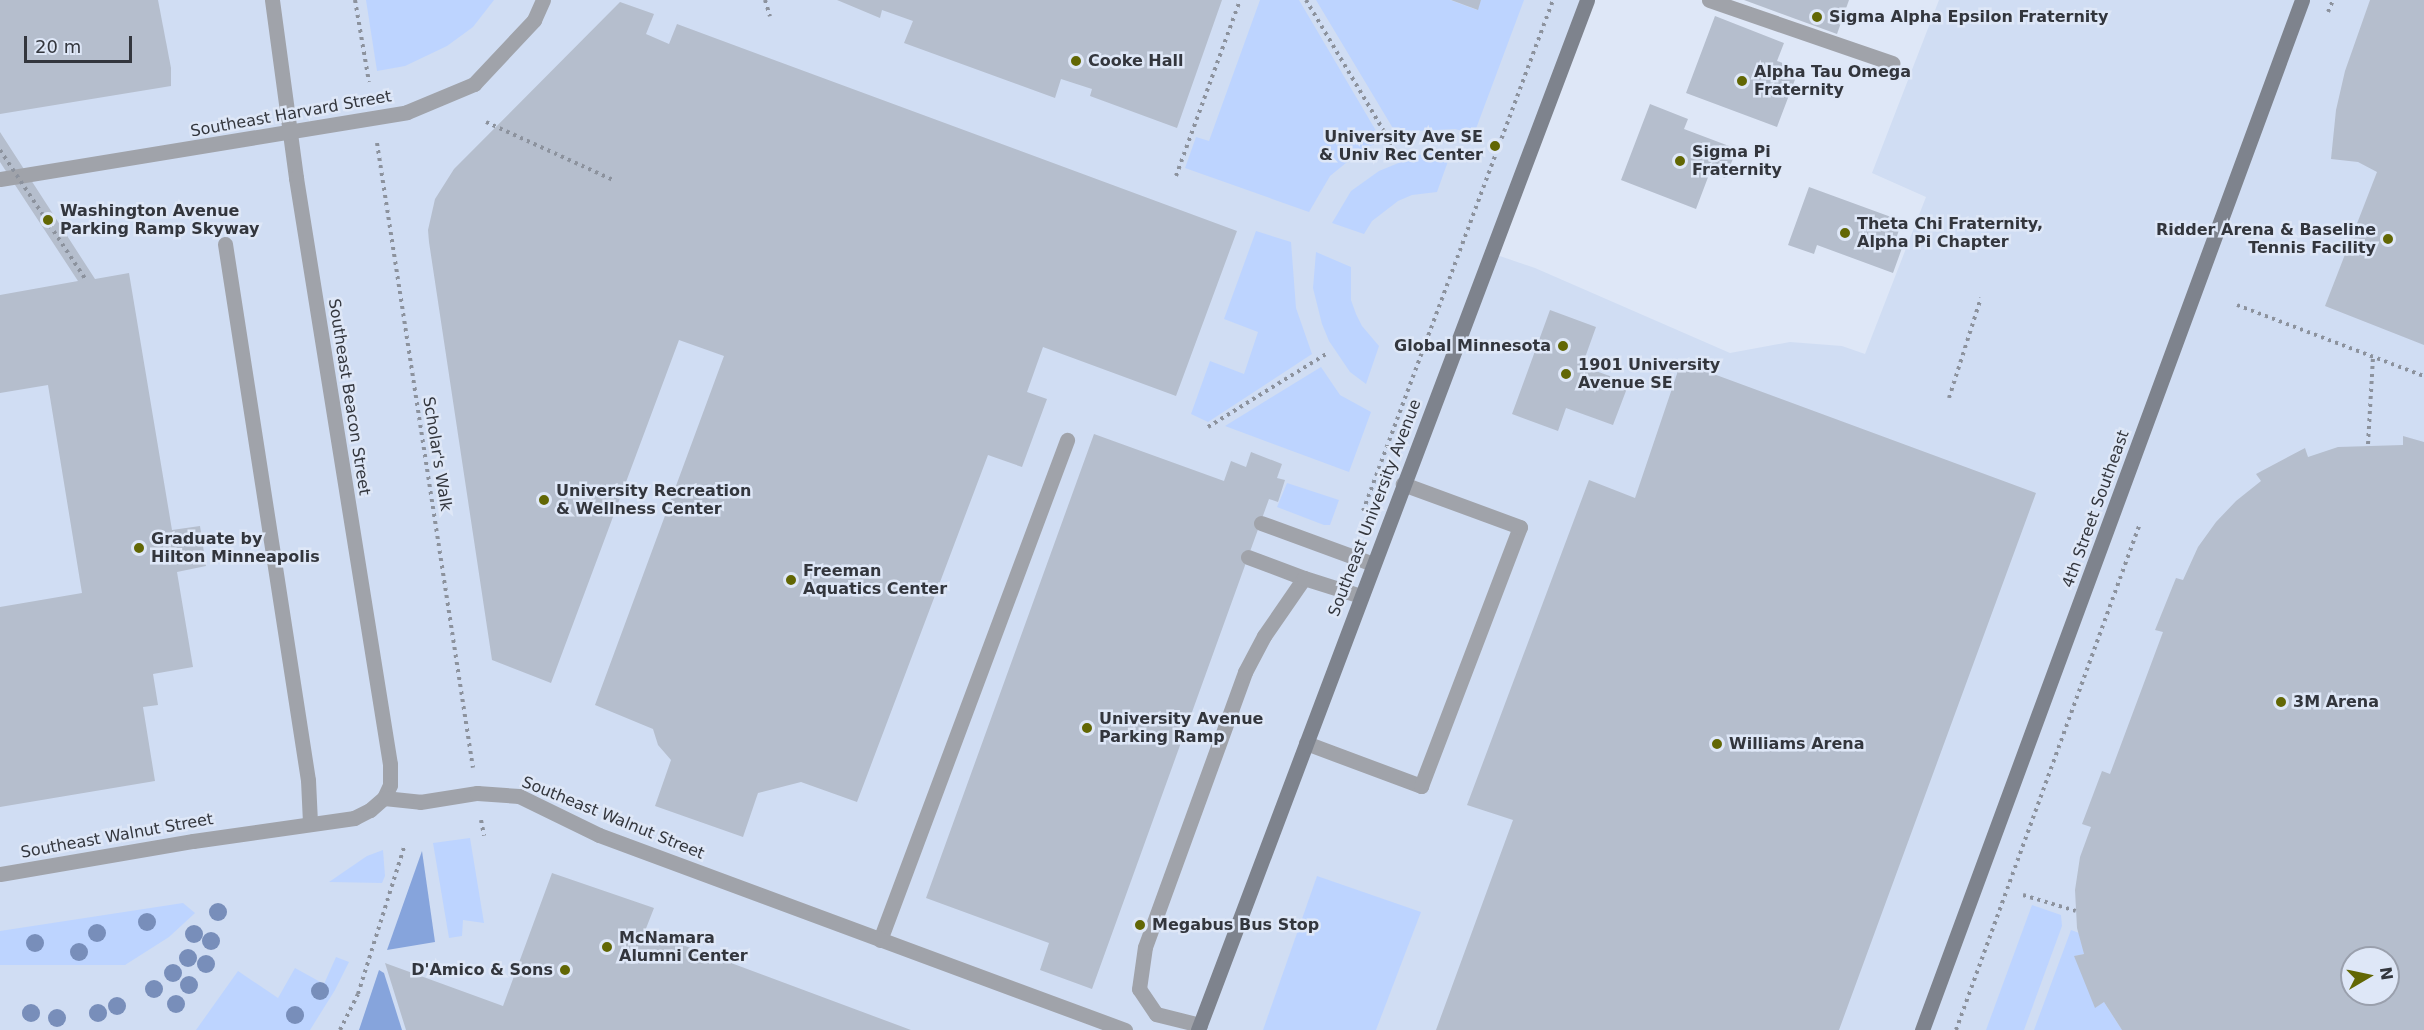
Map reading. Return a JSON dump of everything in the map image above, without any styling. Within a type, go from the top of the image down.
[{"type":"main road","name":"Southeast University Avenue","points":[[1199,1028],[1587,0]]},
{"type":"main road","name":"4th Street Southeast","points":[[1922,1030],[2302,0]]},
{"type":"street","name":"Southeast Beacon Street","points":[[272,0],[298,190],[390,764],[390,784],[384,798]]},
{"type":"street","name":"Southeast Harvard Street","points":[[0,179],[291,133],[407,112],[474,84],[534,20],[543,0]]},
{"type":"street","points":[[1709,0],[1892,63]]},
{"type":"street","points":[[225,244],[308,780],[310,824]]},
{"type":"street","points":[[880,940],[1067,440]]},
{"type":"street","points":[[1306,743],[1421,786],[1520,527],[1403,484]]},
{"type":"street","points":[[1261,523],[1373,564]]},
{"type":"street","points":[[1248,557],[1361,596]]},
{"type":"street","points":[[1199,1028],[1156,1014],[1139,989],[1144,947],[1245,672],[1264,636],[1304,578]]},
{"type":"street","name":"Southeast Walnut Street","points":[[0,874],[354,818],[370,810],[384,798],[420,802],[477,793],[519,796],[599,835],[1125,1030]]},
{"type":"path","points":[[355,0],[369,82]]},
{"type":"path","points":[[765,0],[770,16]]},
{"type":"path","points":[[1176,176],[1240,0]]},
{"type":"path","points":[[1306,0],[1395,150]]},
{"type":"path","points":[[1347,554],[1553,0]]},
{"type":"path","points":[[2325,22],[2333,0]]},
{"type":"path","points":[[486,122],[613,180]]},
{"type":"path","name":"Scholar's Walk","points":[[376,140],[474,771]]},
{"type":"path","points":[[0,150],[86,280]]},
{"type":"path","points":[[1949,398],[1981,298]]},
{"type":"path","points":[[2237,305],[2424,376]]},
{"type":"path","points":[[1208,427],[1328,353]]},
{"type":"path","points":[[2368,444],[2373,357]]},
{"type":"path","points":[[1956,1030],[2143,514]]},
{"type":"path","points":[[480,816],[484,836]]},
{"type":"path","points":[[340,1030],[358,994],[404,847]]},
{"type":"path","points":[[2023,895],[2076,911]]},
{"type":"shaded area","points":[[0,0],[1587,0],[1491,253],[1535,268],[1730,353],[1790,342],[1842,346],[1865,354],[1926,197],[1872,173],[1939,0],[2424,0],[2424,1030],[0,1030]]},
{"type":"shaded area","points":[[366,0],[494,0],[473,27],[447,46],[405,66],[377,71]]},
{"type":"shaded area","points":[[1260,0],[1299,0],[1382,141],[1363,149],[1330,176],[1309,212],[1185,168],[1196,137],[1209,141]]},
{"type":"shaded area","points":[[1316,0],[1450,0],[1477,10],[1481,0],[1524,0],[1474,134],[1455,129],[1416,131],[1397,135]]},
{"type":"shaded area","points":[[1452,150],[1437,192],[1412,195],[1398,201],[1372,221],[1364,234],[1332,223],[1351,191],[1379,171],[1418,155]]},
{"type":"shaded area","points":[[1256,231],[1291,242],[1296,308],[1312,354],[1208,422],[1191,414],[1210,361],[1244,374],[1258,332],[1224,319]]},
{"type":"shaded area","points":[[1316,252],[1351,267],[1351,300],[1362,326],[1379,346],[1366,384],[1350,372],[1329,341],[1322,324],[1313,288]]},
{"type":"shaded area","points":[[1321,367],[1340,395],[1371,412],[1349,472],[1225,426]]},
{"type":"shaded area","points":[[1287,483],[1339,500],[1330,525],[1324,525],[1277,507]]},
{"type":"shaded area","points":[[470,838],[484,923],[463,920],[462,936],[449,938],[433,843]]},
{"type":"shaded area","points":[[383,850],[385,876],[382,883],[329,882],[367,856]]},
{"type":"shaded area","points":[[422,851],[435,942],[387,950]]},
{"type":"shaded area","points":[[1317,876],[1421,912],[1376,1030],[1263,1030]]},
{"type":"shaded area","points":[[183,903],[195,913],[169,937],[125,965],[0,965],[0,931]]},
{"type":"shaded area","points":[[2032,905],[2061,915],[2062,926],[2024,1030],[1986,1030]]},
{"type":"shaded area","points":[[2071,930],[2079,933],[2084,954],[2075,956],[2096,1007],[2104,1002],[2122,1030],[2034,1030]]},
{"type":"shaded area","points":[[336,957],[349,962],[310,1030],[196,1030],[238,971],[278,998],[295,968],[324,984]]},
{"type":"shaded area","points":[[379,970],[384,973],[402,1030],[359,1030]]},
{"type":"building","points":[[0,0],[158,0],[171,68],[171,86],[0,114]]},
{"type":"building","name":"Cooke Hall","points":[[837,0],[1222,0],[1177,128],[1090,96],[1092,89],[1061,79],[1055,98],[904,43],[913,21],[882,10],[880,18]]},
{"type":"building","points":[[1451,0],[1481,0],[1478,10]]},
{"type":"building","name":"Sigma Alpha Epsilon Fraternity","points":[[1744,0],[1849,0],[1837,34]]},
{"type":"building","name":"Ridder Arena & Baseline Tennis Facility","points":[[2370,0],[2424,0],[2424,345],[2325,306],[2377,172],[2358,162],[2331,159],[2336,110],[2345,71]]},
{"type":"building","points":[[620,2],[654,14],[646,34],[669,44],[677,24],[1237,231],[1176,396],[1043,347],[1027,392],[1047,399],[1022,467],[988,455],[857,802],[801,782],[758,793],[743,837],[655,806],[671,760],[658,745],[653,729],[595,705],[724,356],[679,340],[551,683],[492,660],[429,242],[428,230],[435,199],[454,169]]},
{"type":"building","name":"Alpha Tau Omega Fraternity","points":[[1715,16],[1784,43],[1777,61],[1799,69],[1777,127],[1686,93]]},
{"type":"building","name":"Sigma Pi Fraternity","points":[[1650,104],[1688,119],[1684,129],[1737,149],[1725,178],[1710,172],[1696,209],[1621,180]]},
{"type":"building","name":"Graduate by Hilton Minneapolis","points":[[0,132],[95,279],[129,273],[172,530],[200,526],[206,566],[177,572],[193,667],[153,674],[158,705],[143,707],[155,781],[0,807],[0,607],[82,593],[48,385],[0,393],[0,295],[78,281],[0,162]]},
{"type":"building","name":"Theta Chi Fraternity, Alpha Pi Chapter","points":[[1809,187],[1902,221],[1894,245],[1902,248],[1893,273],[1817,245],[1814,254],[1788,245]]},
{"type":"building","name":"1901 University Avenue SE","points":[[1550,310],[1596,327],[1582,366],[1629,383],[1613,425],[1566,408],[1558,431],[1512,414]]},
{"type":"building","name":"Williams Arena","points":[[1681,362],[2036,493],[1839,1030],[1436,1030],[1513,820],[1467,805],[1589,480],[1635,498]]},
{"type":"building","name":"University Avenue Parking Ramp","points":[[1094,434],[1224,481],[1231,461],[1246,467],[1251,452],[1282,464],[1277,478],[1285,480],[1278,502],[1269,499],[1092,989],[1040,970],[1049,943],[926,898]]},
{"type":"building","name":"3M Arena","points":[[2403,436],[2424,442],[2424,1030],[2122,1030],[2104,1002],[2095,1008],[2074,956],[2084,954],[2077,928],[2075,890],[2080,857],[2091,827],[2082,824],[2102,771],[2110,774],[2163,632],[2155,630],[2176,578],[2183,580],[2198,547],[2216,522],[2236,501],[2261,481],[2256,474],[2305,448],[2308,457],[2338,447],[2403,445]]},
{"type":"building","name":"McNamara Alumni Center","points":[[552,873],[654,908],[645,931],[911,1030],[406,1030],[385,963],[503,1006]]},
{"type":"place","name":"Sigma Alpha Epsilon Fraternity","points":[[1817,17]]},
{"type":"place","name":"Cooke Hall","points":[[1076,61]]},
{"type":"place","name":"Alpha Tau Omega Fraternity","points":[[1742,81]]},
{"type":"place","name":"University Ave SE & Univ Rec Center","points":[[1495,146]]},
{"type":"place","name":"Sigma Pi Fraternity","points":[[1680,161]]},
{"type":"place","name":"Washington Avenue Parking Ramp Skyway","points":[[48,220]]},
{"type":"place","name":"Theta Chi Fraternity, Alpha Pi Chapter","points":[[1845,233]]},
{"type":"place","name":"Ridder Arena & Baseline Tennis Facility","points":[[2388,239]]},
{"type":"place","name":"Global Minnesota","points":[[1563,346]]},
{"type":"place","name":"1901 University Avenue SE","points":[[1566,374]]},
{"type":"place","name":"University Recreation & Wellness Center","points":[[544,500]]},
{"type":"place","name":"Graduate by Hilton Minneapolis","points":[[139,548]]},
{"type":"place","name":"Freeman Aquatics Center","points":[[791,580]]},
{"type":"place","name":"3M Arena","points":[[2281,702]]},
{"type":"place","name":"University Avenue Parking Ramp","points":[[1087,728]]},
{"type":"place","name":"Williams Arena","points":[[1717,744]]},
{"type":"place","name":"Megabus Bus Stop","points":[[1140,925]]},
{"type":"place","name":"McNamara Alumni Center","points":[[607,947]]},
{"type":"place","name":"D'Amico & Sons","points":[[565,970]]}]
